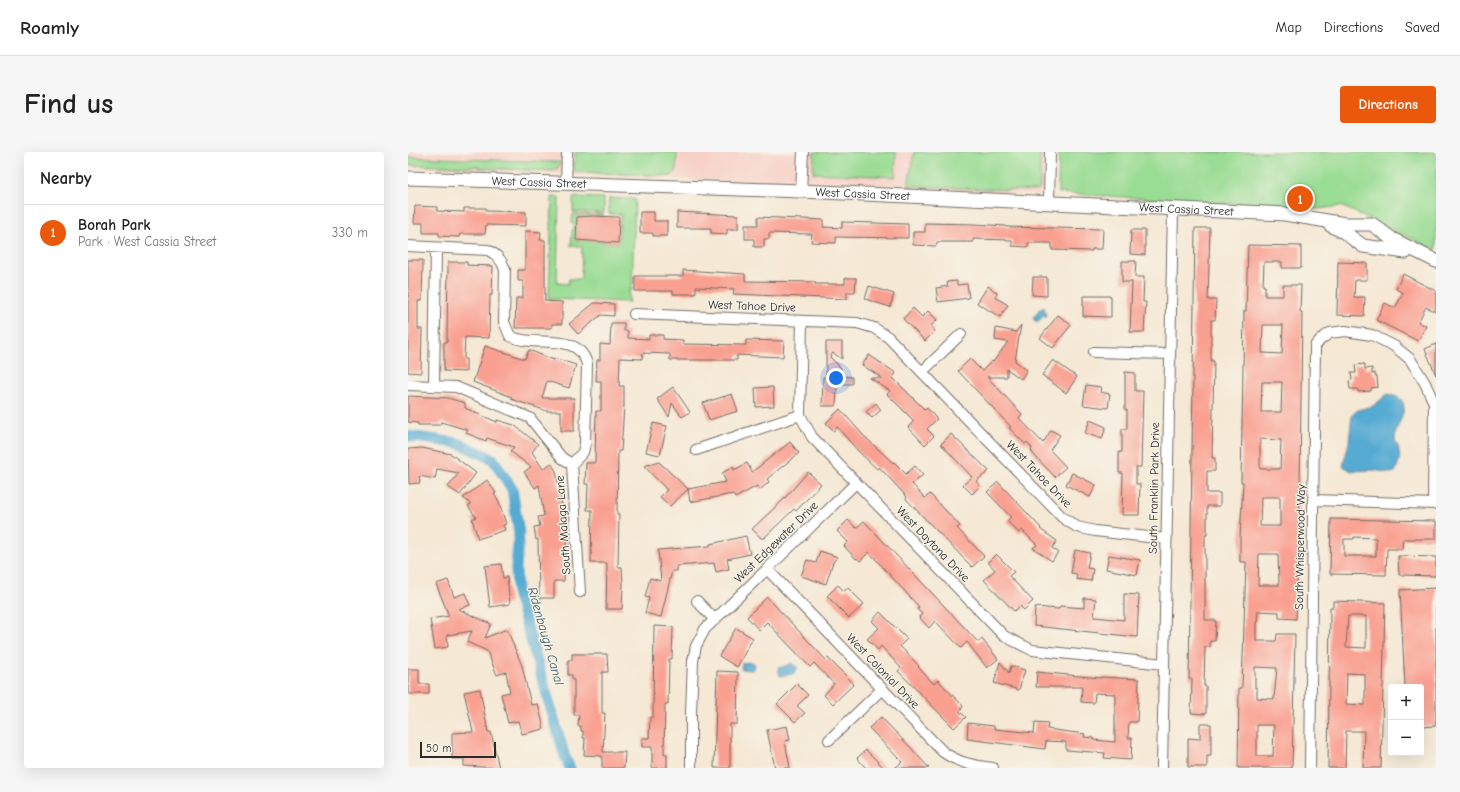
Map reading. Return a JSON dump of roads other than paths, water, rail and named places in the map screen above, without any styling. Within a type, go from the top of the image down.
[{"type":"street","points":[[566,184],[567,152]]},
{"type":"street","points":[[801,191],[803,152]]},
{"type":"street","points":[[1049,203],[1050,152]]},
{"type":"street","name":"West Cassia Street","points":[[408,179],[801,191],[1285,214],[1345,224],[1372,224],[1392,239],[1432,259]]},
{"type":"street","name":"South Franklin Park Drive","points":[[1162,768],[1173,209]]},
{"type":"street","points":[[1318,219],[1344,232],[1363,246],[1392,249],[1432,259]]},
{"type":"street","name":"South Malaga Lane","points":[[408,246],[488,250],[494,253],[503,264],[505,270],[504,322],[510,336],[525,342],[573,345],[585,356],[587,364],[585,444],[582,452],[572,464],[580,592]]},
{"type":"street","points":[[434,386],[436,248]]},
{"type":"street","name":"West Tahoe Drive","points":[[634,314],[857,323],[874,328],[888,337],[1062,517],[1077,527],[1095,531],[1166,539]]},
{"type":"street","name":"West Daytona Drive","points":[[802,321],[800,415],[812,437],[1004,636],[1032,650],[1164,664]]},
{"type":"street","name":"South Whisperwood Way","points":[[1310,768],[1315,346],[1321,339],[1330,333],[1345,331],[1372,335],[1394,346],[1410,359],[1426,383],[1434,402],[1435,504]]},
{"type":"street","points":[[922,372],[961,334]]},
{"type":"street","points":[[1094,352],[1170,354]]},
{"type":"street","points":[[408,384],[456,387],[530,418],[562,458],[572,464]]},
{"type":"street","points":[[696,450],[800,415]]},
{"type":"street","name":"West Edgewater Drive","points":[[691,768],[693,661],[696,646],[705,629],[856,483]]},
{"type":"street","points":[[1314,500],[1435,504]]},
{"type":"street","name":"West Colonial Drive","points":[[767,569],[943,752],[956,761],[972,766],[993,768]]},
{"type":"street","points":[[697,601],[715,620]]},
{"type":"street","points":[[829,740],[882,688]]},
{"type":"water","points":[[1044,307],[1046,316],[1043,316],[1039,321],[1035,321],[1033,318],[1038,310]]},
{"type":"water","points":[[1388,394],[1397,397],[1402,401],[1404,406],[1395,439],[1398,448],[1399,460],[1395,472],[1390,473],[1373,470],[1352,471],[1343,466],[1349,442],[1352,415],[1358,410],[1373,406]]},
{"type":"water","points":[[792,662],[798,668],[793,674],[780,676],[778,668],[789,665]]},
{"type":"water","points":[[742,663],[754,663],[755,667],[752,670],[741,669]]},
{"type":"waterway","name":"Ridenbaugh Canal","points":[[408,436],[458,443],[493,459],[512,489],[519,533],[516,568],[517,592],[565,757],[570,768]]},
{"type":"place","name":"Borah Park","points":[[1300,199]]}]
